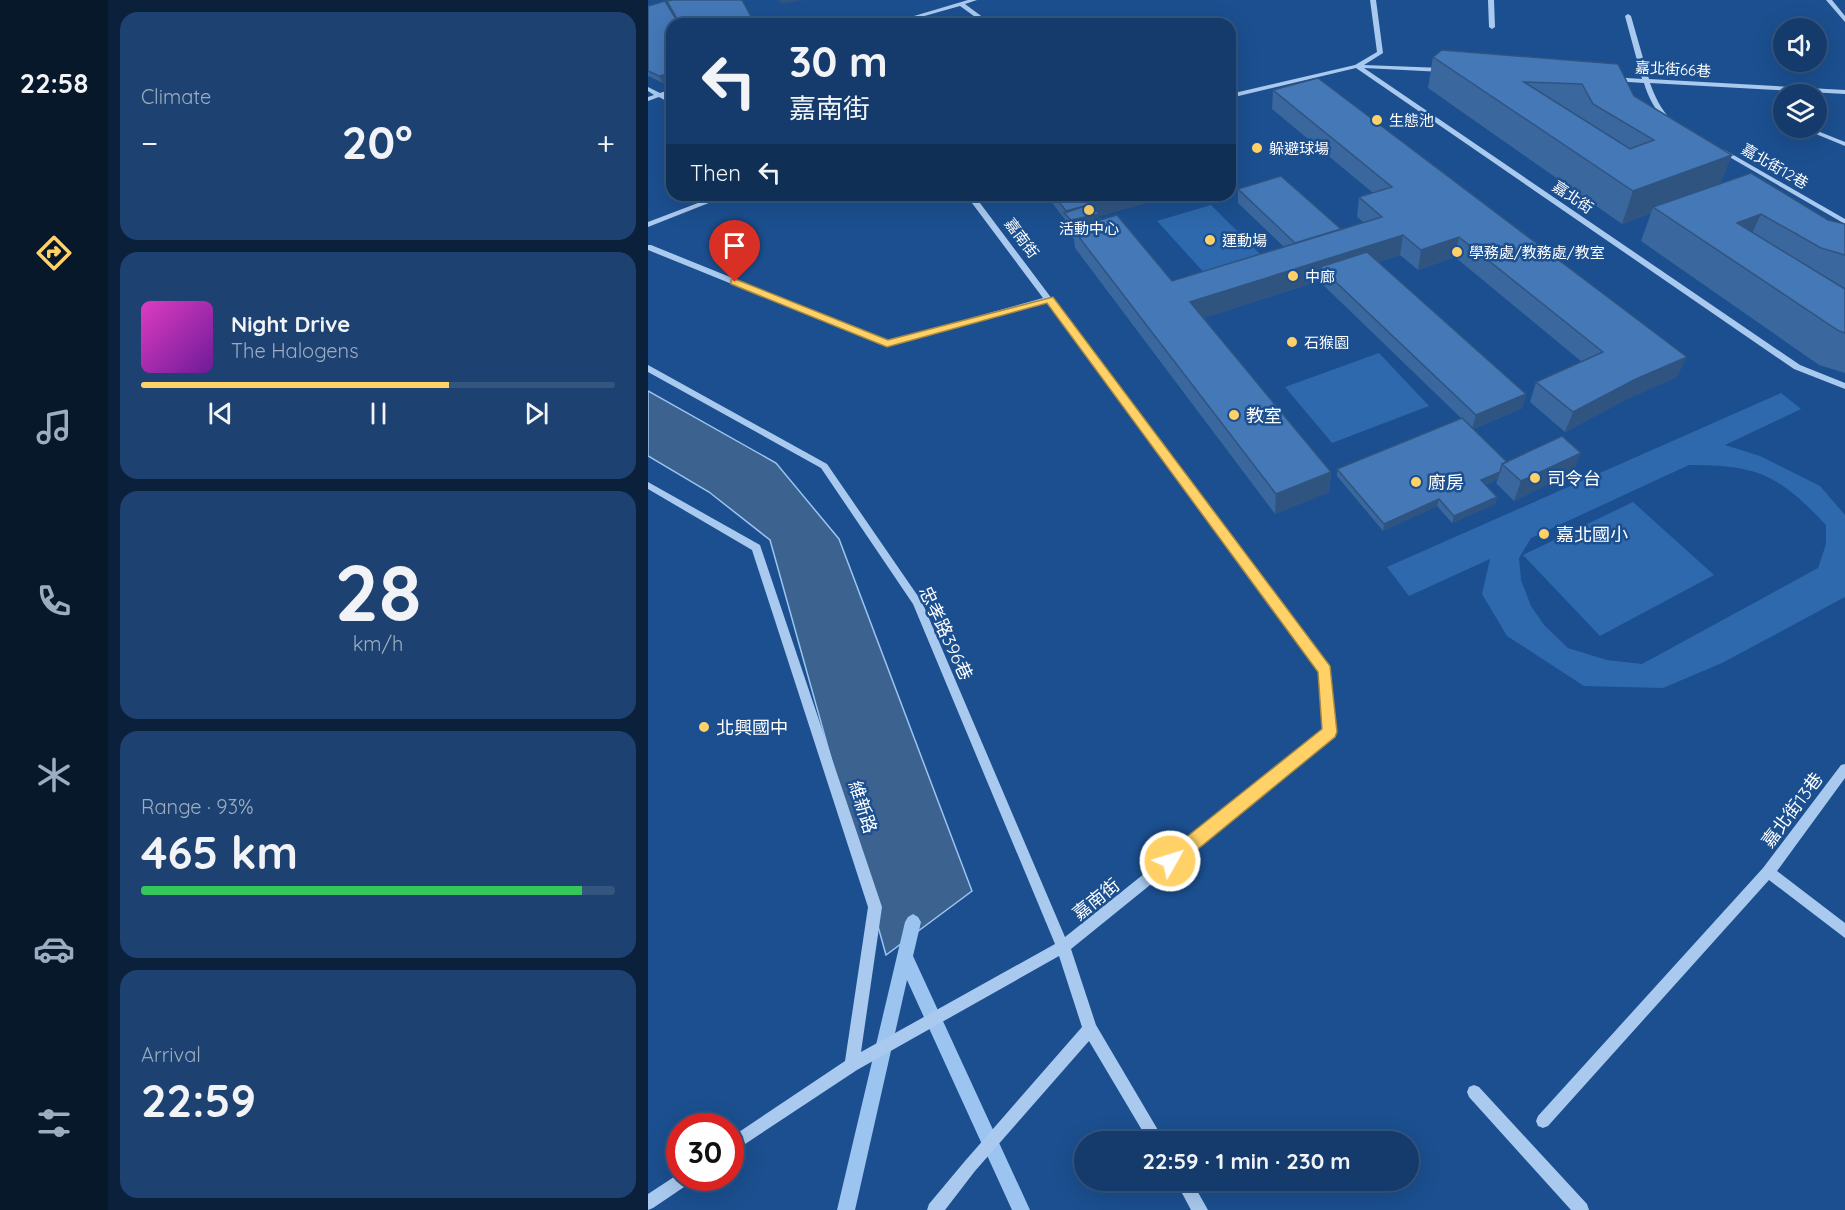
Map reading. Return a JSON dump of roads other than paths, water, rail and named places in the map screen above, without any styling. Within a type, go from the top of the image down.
[{"type":"street","points":[[911,18],[974,0]]},
{"type":"street","points":[[1236,95],[1357,66],[1380,53],[1373,0]]},
{"type":"street","points":[[1491,0],[1492,27]]},
{"type":"street","points":[[1829,0],[1845,20]]},
{"type":"street","points":[[961,4],[981,18]]},
{"type":"street","points":[[1628,16],[1646,81],[1662,116],[1672,122]]},
{"type":"street","points":[[1357,66],[1449,71]]},
{"type":"street","name":"嘉北街","points":[[1357,66],[1797,367],[1845,386]]},
{"type":"street","name":"嘉北街66巷","points":[[1599,78],[1845,92]]},
{"type":"street","points":[[648,89],[656,96],[666,100]]},
{"type":"street","points":[[648,99],[666,93]]},
{"type":"street","points":[[1827,137],[1845,144]]},
{"type":"street","name":"嘉北街12巷","points":[[1713,146],[1845,222]]},
{"type":"street","points":[[648,225],[710,201]]},
{"type":"street","name":"嘉南街","points":[[975,201],[1325,671],[1330,732],[1063,947]]},
{"type":"street","points":[[648,247],[887,344],[1049,299]]},
{"type":"street","name":"忠孝路396巷","points":[[648,368],[824,466],[917,602],[1063,947],[1090,1029],[1151,1131]]},
{"type":"street","name":"維新路","points":[[648,485],[756,549],[875,907],[852,1065]]},
{"type":"street","name":"嘉北街13巷","points":[[1543,1121],[1768,872],[1844,772]]},
{"type":"street","points":[[1768,872],[1845,931]]},
{"type":"street","points":[[744,1138],[852,1065],[1063,947]]},
{"type":"street","points":[[935,1210],[970,1166],[1090,1029]]},
{"type":"street","points":[[1474,1092],[1581,1210]]},
{"type":"street","points":[[648,1203],[666,1191]]},
{"type":"street","points":[[1189,1191],[1200,1210]]},
{"type":"waterway","points":[[846,1210],[913,922]]},
{"type":"waterway","points":[[905,957],[1021,1210]]},
{"type":"place","name":"生態池","points":[[1377,120]]},
{"type":"place","name":"躲避球場","points":[[1257,148]]},
{"type":"place","name":"活動中心","points":[[1089,210]]},
{"type":"place","name":"運動場","points":[[1210,240]]},
{"type":"place","name":"學務處/教務處/教室","points":[[1457,252]]},
{"type":"place","name":"中廊","points":[[1293,276]]},
{"type":"place","name":"石猴園","points":[[1292,342]]},
{"type":"place","name":"教室","points":[[1234,415]]},
{"type":"place","name":"司令台","points":[[1535,478]]},
{"type":"place","name":"廚房","points":[[1416,482]]},
{"type":"place","name":"嘉北國小","points":[[1544,534]]},
{"type":"place","name":"北興國中","points":[[704,727]]}]
